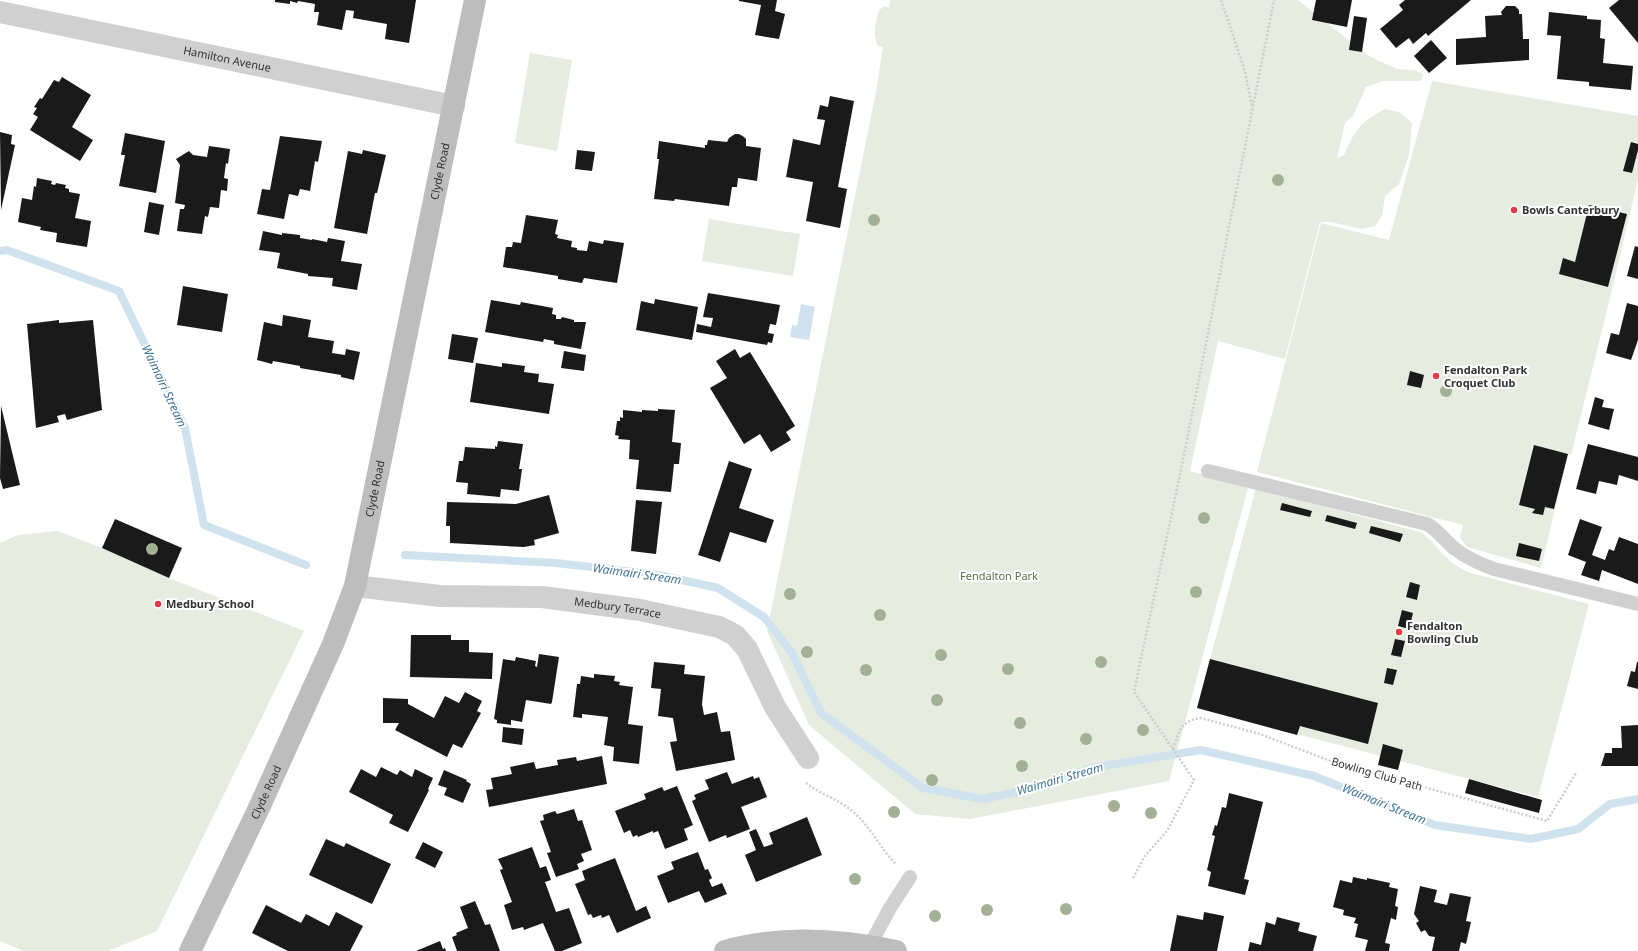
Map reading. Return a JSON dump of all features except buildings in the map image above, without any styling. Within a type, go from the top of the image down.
[{"type":"street","name":"Clyde Road","points":[[190,951],[258,810],[333,644],[355,586],[475,0]]},
{"type":"street","name":"Hamilton Avenue","points":[[0,12],[454,106]]},
{"type":"street","name":"Medbury Terrace","points":[[355,586],[440,596],[542,597],[640,610],[719,627],[735,635],[747,649],[775,707],[808,758]]},
{"type":"street","points":[[725,951],[767,943],[813,939],[870,945],[896,951]]},
{"type":"lane","points":[[1208,471],[1427,524],[1434,528],[1455,548],[1479,564],[1638,604]]},
{"type":"lane","points":[[870,945],[890,908],[910,877]]},
{"type":"path","points":[[1221,0],[1244,68],[1252,108]]},
{"type":"path","points":[[1133,878],[1145,856],[1167,831],[1194,780],[1134,692],[1182,465],[1274,0]]},
{"type":"path","name":"Bowling Club Path","points":[[1173,749],[1181,728],[1192,719],[1201,718],[1260,734],[1333,762],[1547,821],[1576,773]]},
{"type":"path","points":[[803,781],[851,810],[862,820],[894,862]]},
{"type":"green space","name":"Fendalton Park","points":[[890,0],[1298,0],[1369,56],[1397,69],[1415,70],[1423,74],[1421,81],[1383,81],[1366,87],[1353,116],[1345,123],[1337,158],[1344,155],[1359,128],[1370,118],[1385,109],[1399,112],[1412,123],[1409,155],[1399,184],[1385,196],[1382,216],[1375,226],[1361,229],[1331,222],[1320,222],[1285,359],[1218,341],[1190,471],[1248,488],[1169,781],[970,819],[915,814],[809,725],[767,631],[876,92],[883,47],[878,46],[876,42],[876,24],[879,10],[885,6],[889,8]]},
{"type":"green space","points":[[530,53],[572,60],[557,151],[515,143]]},
{"type":"green space","name":"Fendalton Park Croquet Club","points":[[1432,81],[1638,116],[1638,179],[1571,455],[1568,454],[1541,568],[1467,547],[1460,537],[1463,525],[1257,472],[1321,223],[1389,240]]},
{"type":"green space","points":[[709,219],[800,234],[793,276],[702,261]]},
{"type":"green space","name":"Fendalton Bowling Club","points":[[1256,488],[1420,532],[1424,534],[1457,566],[1471,573],[1589,604],[1538,797],[1197,708]]},
{"type":"green space","name":"Medbury School","points":[[58,531],[102,548],[169,578],[304,631],[157,931],[108,951],[23,951],[0,941],[0,543],[18,535]]},
{"type":"water","points":[[801,304],[815,307],[809,340],[790,337],[792,325],[797,326]]},
{"type":"waterway","name":"Waimairi Stream","points":[[0,251],[7,250],[119,291],[185,428],[204,525],[306,565]]},
{"type":"waterway","name":"Waimairi Stream","points":[[405,555],[556,563],[659,575],[718,588],[764,617],[792,653],[821,713],[923,788],[983,799],[1044,786],[1091,768],[1201,750],[1314,776],[1435,825],[1531,839],[1578,829],[1610,804],[1638,799]]},
{"type":"place","name":"Bowls Canterbury","points":[[1514,210]]},
{"type":"place","name":"Fendalton Park Croquet Club","points":[[1436,376]]},
{"type":"place","name":"Medbury School","points":[[158,604]]},
{"type":"place","name":"Fendalton Bowling Club","points":[[1399,632]]}]
